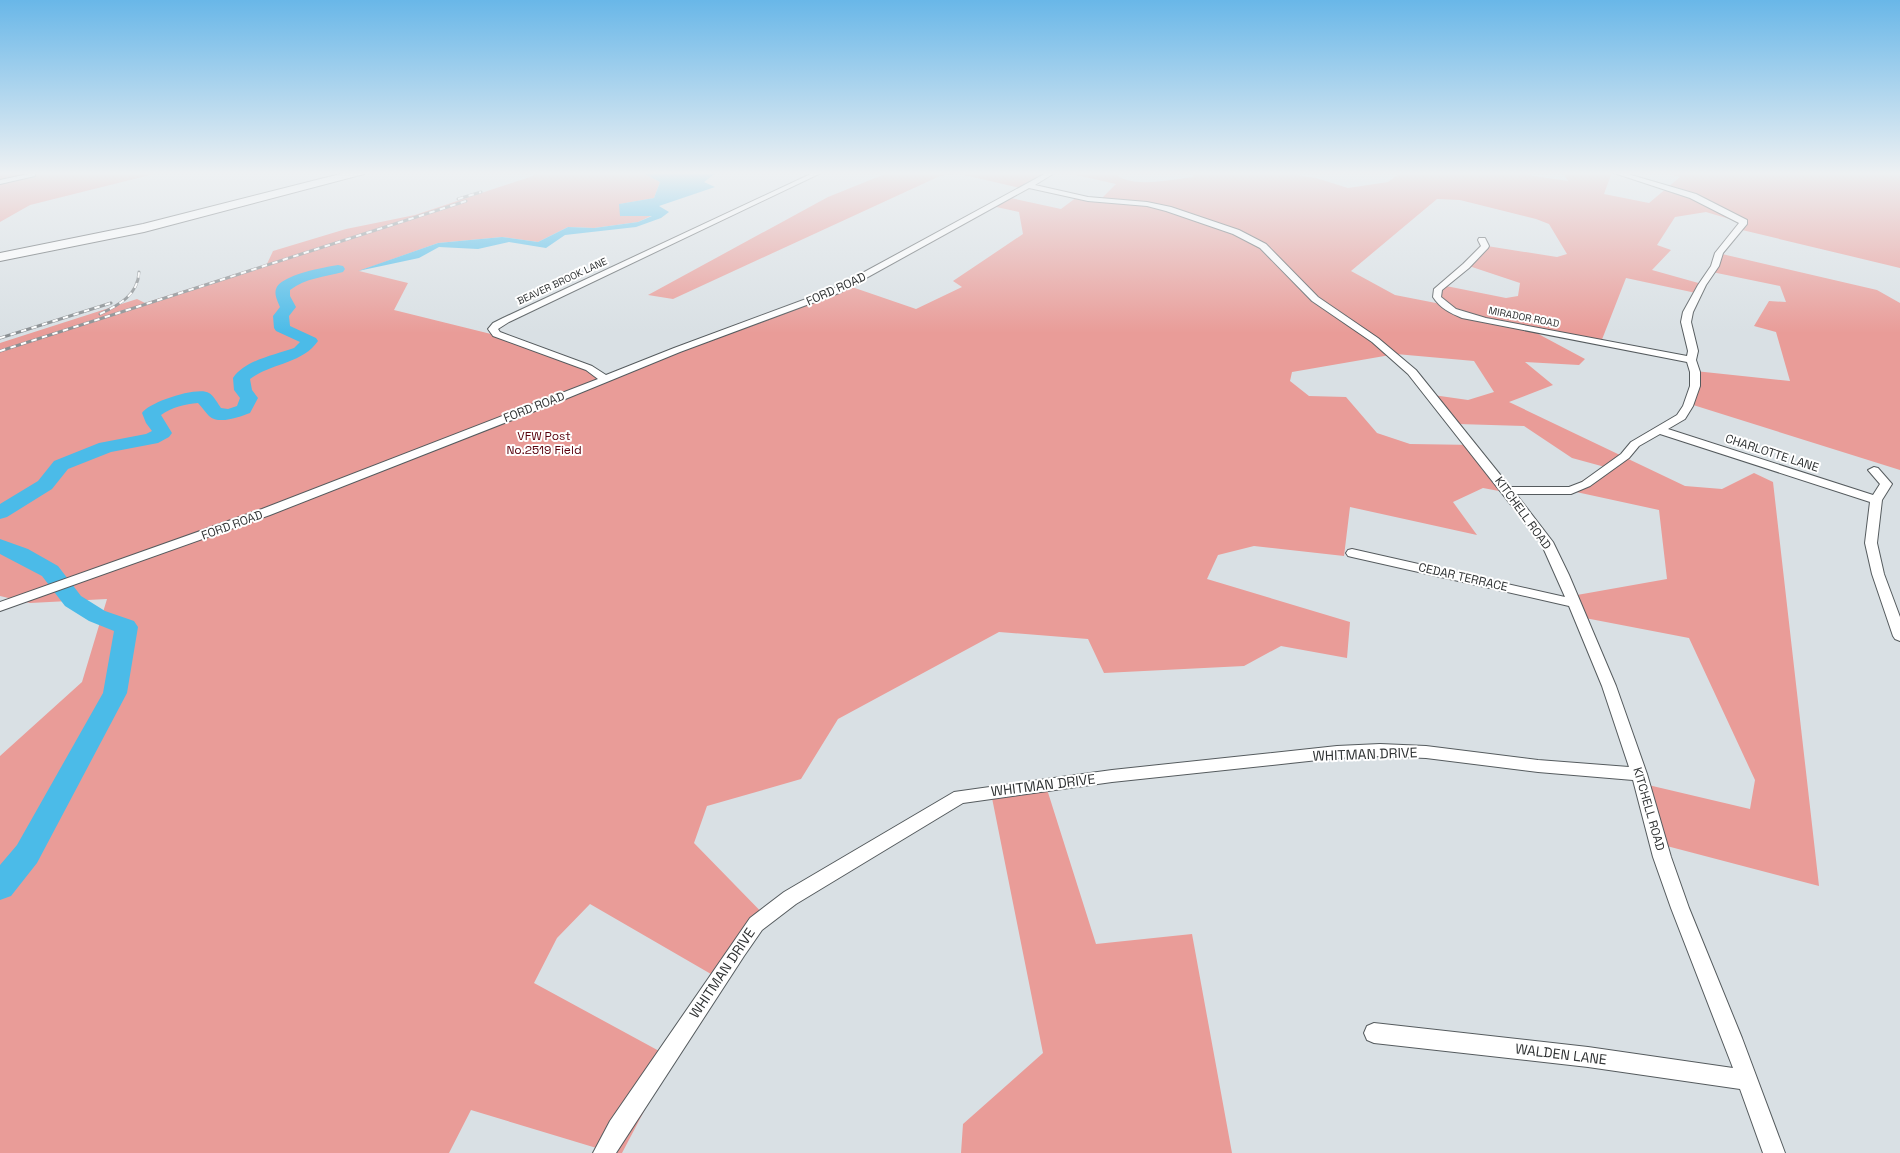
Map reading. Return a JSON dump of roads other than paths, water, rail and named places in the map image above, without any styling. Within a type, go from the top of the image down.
[{"type":"main road","points":[[0,257],[152,226]]},
{"type":"street","name":"BEAVER BROOK LANE","points":[[605,379],[589,368],[496,334],[493,329],[496,325],[506,320],[706,226]]},
{"type":"street","name":"FORD ROAD","points":[[0,607],[266,512],[677,350],[797,306],[853,283],[957,226]]},
{"type":"street","name":"KITCHELL ROAD","points":[[1218,226],[1236,232],[1263,246],[1314,299],[1375,340],[1412,372],[1547,542],[1609,686],[1639,774],[1662,857],[1680,908],[1748,1080],[1774,1153]]},
{"type":"street","points":[[1508,491],[1571,490],[1586,484],[1625,456],[1635,444],[1681,417],[1688,406],[1695,386],[1695,372],[1691,360],[1693,351],[1686,322],[1688,312],[1702,285],[1715,266],[1719,253],[1741,226]]},
{"type":"street","name":"MIRADOR ROAD","points":[[1482,240],[1485,246],[1466,266],[1438,289],[1437,297],[1444,307],[1458,314],[1486,321],[1691,360]]},
{"type":"street","name":"CHARLOTTE LANE","points":[[1660,430],[1876,500]]},
{"type":"street","points":[[1874,470],[1886,484],[1876,500],[1871,543],[1878,574],[1900,636]]},
{"type":"street","name":"CEDAR TERRACE","points":[[1352,553],[1574,603]]},
{"type":"street","name":"WHITMAN DRIVE","points":[[604,1153],[618,1129],[737,950],[756,924],[790,898],[960,797],[1112,776],[1336,752],[1380,750],[1426,752],[1538,766],[1639,774]]},
{"type":"street","name":"WALDEN LANE","points":[[1374,1033],[1588,1057],[1748,1080]]},
{"type":"water","points":[[610,226],[639,226],[565,235],[546,248],[509,242],[478,249],[439,247],[419,258],[358,271],[438,243],[502,237],[538,242],[568,227],[594,228]]},
{"type":"waterway","points":[[0,513],[45,485],[61,465],[106,447],[151,439],[163,433],[155,423],[151,413],[163,406],[182,400],[203,397],[216,413],[229,414],[244,409],[249,398],[243,390],[241,378],[254,368],[300,351],[310,341],[282,328],[281,316],[288,307],[283,296],[283,289],[302,277],[338,269]]},
{"type":"waterway","points":[[0,546],[20,554],[50,571],[73,601],[97,616],[126,627],[115,693],[27,854],[0,887]]},
{"type":"waterway","points":[[0,551],[20,554]]},
{"type":"railway","points":[[0,351],[389,226]]},
{"type":"railway","points":[[100,314],[120,303],[131,293],[138,280],[139,272]]},
{"type":"railway","points":[[0,338],[111,303]]},
{"type":"park label","name":"VFW Post No.2519 Field","points":[[544,443]]}]
